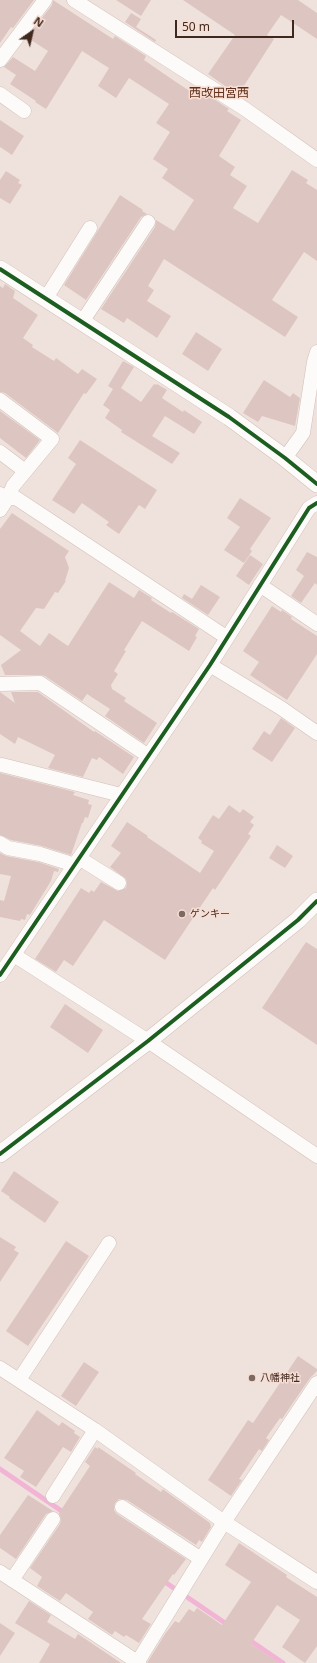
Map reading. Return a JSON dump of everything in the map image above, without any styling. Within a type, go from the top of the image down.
[{"type":"street","points":[[0,60],[45,0]]},
{"type":"street","points":[[74,0],[245,109],[317,160]]},
{"type":"street","points":[[0,94],[24,111]]},
{"type":"street","points":[[82,322],[148,222]]},
{"type":"street","points":[[46,298],[90,228]]},
{"type":"street","points":[[0,269],[229,417],[285,458],[317,484]]},
{"type":"street","points":[[285,458],[302,433],[317,352]]},
{"type":"street","points":[[0,400],[52,439],[4,496],[0,510]]},
{"type":"street","points":[[0,452],[25,471]]},
{"type":"street","points":[[4,496],[16,498],[226,637]]},
{"type":"street","points":[[0,975],[210,665],[226,637],[309,508],[317,503]]},
{"type":"street","points":[[260,585],[317,624]]},
{"type":"street","points":[[210,665],[317,733]]},
{"type":"street","points":[[0,684],[40,683],[148,755]]},
{"type":"street","points":[[2,765],[121,795]]},
{"type":"street","points":[[0,843],[8,848],[77,861],[119,883]]},
{"type":"street","points":[[0,1154],[148,1042],[298,920],[317,901]]},
{"type":"street","points":[[14,955],[148,1042],[317,1156]]},
{"type":"street","points":[[19,1380],[109,1243]]},
{"type":"street","points":[[0,1368],[95,1430],[224,1522],[317,1582]]},
{"type":"street","points":[[0,1572],[138,1663],[224,1522],[317,1384]]},
{"type":"street","points":[[53,1496],[95,1430]]},
{"type":"street","points":[[122,1507],[201,1559]]},
{"type":"street","points":[[12,1580],[53,1518]]},
{"type":"building","points":[[0,0],[34,0],[13,28],[11,27],[0,43]]},
{"type":"building","points":[[53,0],[113,39],[115,36],[146,56],[144,60],[199,97],[203,92],[229,109],[227,111],[241,120],[219,156],[235,167],[230,175],[247,186],[233,208],[258,223],[292,170],[308,180],[306,183],[317,190],[317,261],[304,252],[272,300],[298,317],[285,337],[164,259],[148,286],[154,290],[147,301],[171,316],[157,338],[127,318],[124,323],[101,309],[155,227],[156,220],[174,231],[194,200],[162,178],[168,169],[153,159],[170,132],[156,123],[169,104],[129,78],[116,98],[98,86],[109,68],[82,51],[46,109],[10,84],[16,75],[4,67],[13,57],[35,71],[48,51],[31,40],[32,38],[28,36],[52,5]]},
{"type":"building","points":[[116,0],[151,0],[141,16]]},
{"type":"building","points":[[183,0],[298,0],[317,13],[317,39],[281,15],[267,35],[274,39],[238,95],[208,74],[235,35]]},
{"type":"building","points":[[131,13],[141,19],[136,27],[156,40],[155,42],[125,22]]},
{"type":"building","points":[[0,120],[24,136],[12,155],[0,147]]},
{"type":"building","points":[[6,171],[20,180],[18,183],[22,185],[10,204],[0,198],[0,180]]},
{"type":"building","points":[[120,195],[147,214],[141,217],[86,300],[64,285]]},
{"type":"building","points":[[5,284],[15,291],[13,298],[38,315],[23,338],[33,345],[32,347],[54,361],[56,358],[78,374],[82,369],[97,379],[86,394],[84,393],[58,433],[5,393],[0,392],[0,286],[3,288]]},
{"type":"building","points":[[196,332],[222,349],[208,371],[182,354]]},
{"type":"building","points":[[123,361],[134,367],[121,388],[141,402],[154,384],[157,384],[167,390],[162,398],[183,412],[184,410],[202,422],[194,434],[165,416],[152,436],[180,453],[172,464],[121,432],[122,430],[105,418],[110,410],[103,405],[113,389],[108,386]]},
{"type":"building","points":[[264,380],[290,397],[293,393],[300,398],[295,426],[262,416],[258,422],[243,413]]},
{"type":"building","points":[[0,411],[40,440],[26,458],[0,438]]},
{"type":"building","points":[[80,440],[157,490],[145,509],[139,505],[119,534],[106,525],[109,522],[82,503],[74,514],[52,500],[76,464],[68,458]]},
{"type":"building","points":[[240,498],[271,518],[250,549],[252,551],[244,563],[224,550],[240,527],[227,518]]},
{"type":"building","points":[[12,513],[69,551],[65,557],[69,568],[66,581],[58,593],[55,592],[44,609],[36,608],[20,631],[40,646],[49,633],[68,646],[109,582],[134,598],[139,590],[171,613],[172,612],[199,629],[195,636],[197,637],[189,651],[142,621],[124,650],[126,651],[114,671],[118,674],[111,685],[112,689],[126,698],[124,701],[157,723],[144,743],[105,716],[110,709],[87,694],[82,701],[45,676],[5,675],[1,665],[21,650],[0,635],[0,529]]},
{"type":"building","points":[[307,552],[317,557],[317,585],[315,583],[301,603],[291,596],[304,576],[296,570]]},
{"type":"building","points":[[250,555],[263,564],[249,585],[236,576]]},
{"type":"building","points":[[201,585],[220,597],[208,615],[182,598],[184,594],[192,599]]},
{"type":"building","points":[[272,606],[281,612],[282,610],[292,617],[291,619],[317,636],[317,654],[287,700],[250,675],[259,662],[243,651]]},
{"type":"building","points":[[0,692],[15,703],[11,692],[38,692],[94,732],[95,731],[134,757],[123,774],[99,757],[97,760],[92,758],[83,777],[48,768],[55,755],[18,737],[15,744],[0,734]]},
{"type":"building","points":[[281,718],[295,728],[272,762],[252,749],[264,731],[270,735]]},
{"type":"building","points":[[0,773],[75,792],[73,795],[89,800],[88,804],[92,805],[88,818],[85,817],[82,823],[71,855],[42,846],[11,840],[0,835]]},
{"type":"building","points":[[229,805],[240,813],[243,809],[254,817],[250,822],[254,825],[248,834],[251,836],[215,890],[213,888],[165,960],[104,920],[73,966],[64,960],[56,972],[35,959],[81,888],[89,893],[91,890],[94,892],[101,882],[118,891],[126,888],[126,879],[110,867],[121,853],[111,846],[127,822],[200,873],[214,851],[201,843],[202,841],[198,838],[213,815],[219,819]]},
{"type":"building","points":[[277,845],[293,856],[285,868],[269,858]]},
{"type":"building","points":[[0,853],[6,856],[38,862],[59,869],[58,872],[54,871],[51,881],[30,915],[27,914],[25,920],[21,919],[20,921],[0,917],[0,900],[4,901],[11,876],[0,874]]},
{"type":"building","points":[[306,942],[317,949],[317,1045],[262,1008]]},
{"type":"building","points":[[65,1004],[103,1030],[88,1053],[50,1027]]},
{"type":"building","points":[[14,1171],[59,1202],[45,1223],[1,1191]]},
{"type":"building","points":[[0,1237],[16,1247],[14,1250],[19,1253],[0,1282]]},
{"type":"building","points":[[66,1241],[89,1256],[28,1346],[6,1331]]},
{"type":"building","points":[[298,1356],[317,1369],[317,1371],[310,1378],[282,1419],[280,1418],[266,1438],[269,1440],[262,1451],[259,1449],[239,1479],[242,1480],[231,1496],[208,1480],[248,1420],[253,1423]]},
{"type":"building","points":[[84,1362],[99,1372],[76,1406],[61,1396]]},
{"type":"building","points":[[37,1410],[59,1426],[62,1422],[75,1431],[74,1433],[80,1437],[71,1452],[63,1447],[36,1487],[20,1477],[24,1471],[4,1458]]},
{"type":"building","points":[[95,1447],[98,1449],[98,1447],[161,1492],[163,1489],[210,1523],[211,1527],[202,1542],[199,1540],[196,1545],[127,1500],[119,1499],[115,1503],[114,1510],[117,1514],[186,1559],[174,1575],[173,1574],[142,1619],[151,1624],[139,1643],[126,1635],[124,1637],[115,1631],[112,1635],[88,1619],[93,1612],[66,1593],[60,1601],[37,1586],[42,1577],[30,1568],[60,1524],[61,1519],[59,1513],[90,1466],[85,1462]]},
{"type":"building","points":[[28,1495],[53,1511],[46,1514],[16,1559],[0,1548],[0,1535]]},
{"type":"building","points":[[239,1543],[287,1575],[286,1577],[317,1597],[317,1646],[305,1663],[282,1647],[300,1620],[277,1605],[251,1644],[279,1663],[147,1663],[175,1621],[179,1623],[189,1609],[194,1612],[197,1608],[222,1625],[251,1582],[225,1565]]},
{"type":"building","points":[[29,1601],[51,1615],[47,1622],[75,1639],[78,1634],[121,1663],[39,1663],[50,1644],[15,1623]]},
{"type":"building","points":[[0,1623],[15,1633],[0,1656]]},
{"type":"waterway","points":[[0,1469],[66,1514]]},
{"type":"waterway","points":[[162,1580],[228,1625]]},
{"type":"waterway","points":[[248,1639],[283,1663]]},
{"type":"cycle path","points":[[0,269],[229,417],[285,458],[317,484]]},
{"type":"cycle path","points":[[0,975],[210,665],[309,508],[317,503]]},
{"type":"cycle path","points":[[0,1154],[148,1041],[298,920],[317,901]]},
{"type":"place","name":"ゲンキー","points":[[182,914]]},
{"type":"place","name":"八幡神社","points":[[252,1378]]},
{"type":"district","name":"西改田宮西","points":[[219,94]]}]
